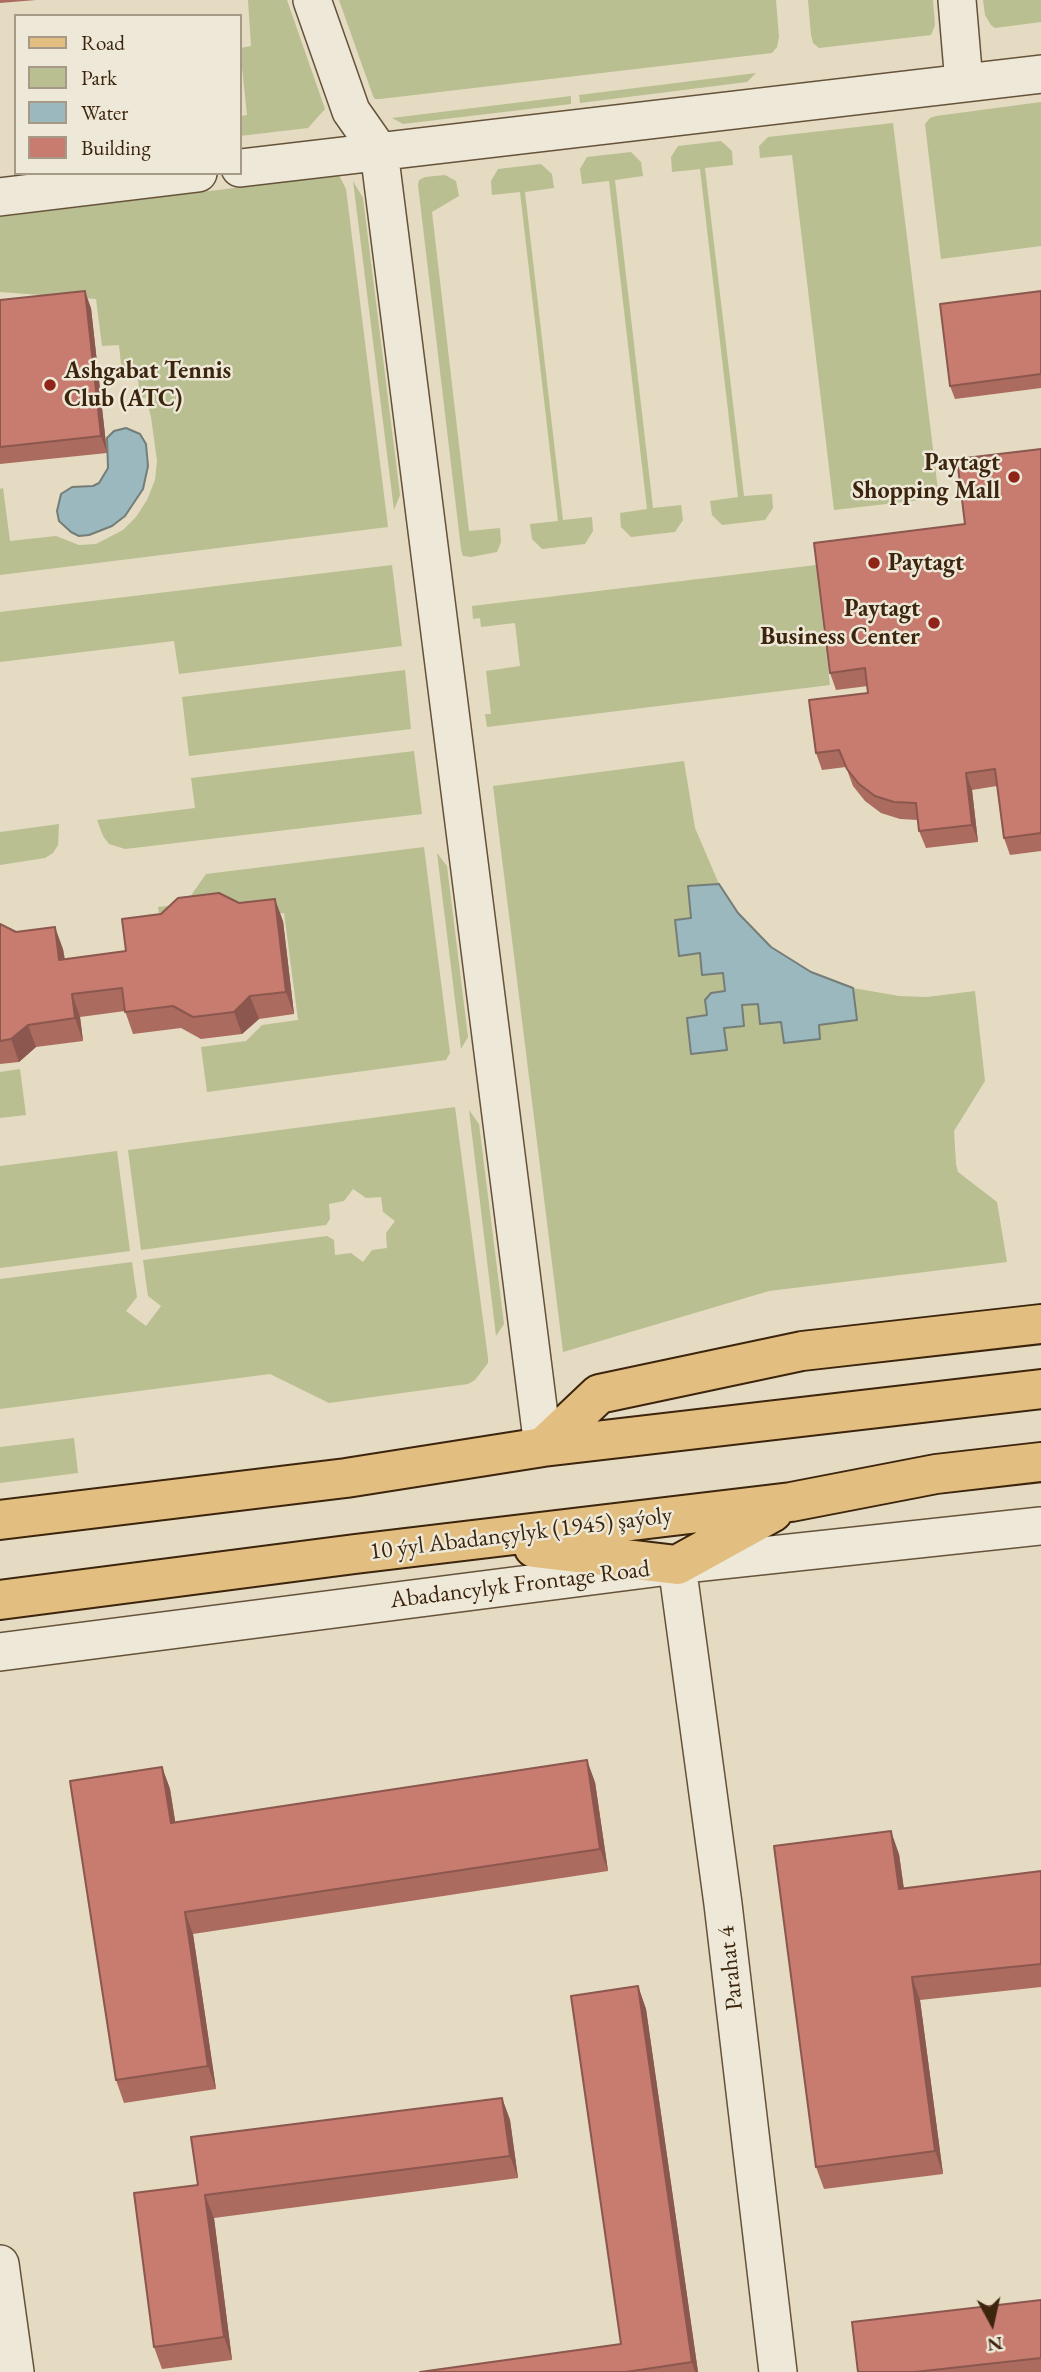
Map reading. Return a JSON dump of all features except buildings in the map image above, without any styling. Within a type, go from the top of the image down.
[{"type":"main road","points":[[543,1447],[599,1394],[802,1351],[1041,1324]]},
{"type":"main road","points":[[0,1520],[346,1478],[543,1447],[1041,1389]]},
{"type":"main road","name":"10 ýyl Abadançylyk (1945) şaýoly","points":[[0,1600],[791,1502],[936,1474],[1041,1462]]},
{"type":"main road","points":[[476,1541],[677,1565],[791,1502]]},
{"type":"street","points":[[312,0],[351,111],[379,151],[543,1447]]},
{"type":"street","points":[[957,0],[964,83]]},
{"type":"street","points":[[242,168],[1041,74]]},
{"type":"street","points":[[0,197],[182,175]]},
{"type":"street","name":"Abadancylyk Frontage Road","points":[[0,1652],[677,1565],[1041,1526]]},
{"type":"street","name":"Parahat 4","points":[[677,1565],[723,1904],[778,2372]]},
{"type":"street","points":[[0,2264],[15,2372]]},
{"type":"green space","points":[[248,0],[287,0],[325,109],[308,128],[242,136],[242,116],[247,115],[242,48],[251,46]]},
{"type":"green space","points":[[339,0],[776,0],[779,37],[777,47],[772,53],[375,99]]},
{"type":"green space","points":[[808,0],[933,0],[935,25],[931,35],[819,48],[813,43],[811,35]]},
{"type":"green space","points":[[983,0],[1041,0],[1041,22],[995,28],[985,15]]},
{"type":"green space","points":[[756,73],[747,82],[580,103],[579,95]]},
{"type":"green space","points":[[571,96],[571,104],[403,124],[392,118]]},
{"type":"green space","points":[[1041,102],[1041,246],[941,259],[925,124],[936,116]]},
{"type":"green space","points":[[893,123],[939,498],[834,510],[792,155],[760,158],[759,146],[768,137]]},
{"type":"green space","points":[[721,141],[732,151],[733,165],[705,168],[744,496],[772,494],[773,508],[765,520],[722,525],[712,515],[710,501],[738,497],[700,169],[672,172],[671,157],[678,146]]},
{"type":"green space","points":[[631,152],[641,162],[643,176],[615,180],[653,508],[681,505],[683,520],[675,532],[631,537],[621,527],[620,513],[647,509],[609,181],[582,184],[580,169],[587,157]]},
{"type":"green space","points":[[541,164],[552,174],[554,188],[525,192],[563,520],[592,517],[593,531],[585,544],[542,549],[532,539],[530,524],[558,521],[520,192],[492,195],[491,181],[498,169]]},
{"type":"green space","points":[[339,175],[346,189],[388,527],[0,575],[0,489],[3,488],[10,541],[56,536],[79,545],[96,544],[123,530],[136,517],[155,480],[157,461],[151,417],[146,398],[140,398],[137,371],[122,373],[119,345],[102,346],[96,299],[0,292],[0,217]]},
{"type":"green space","points":[[445,175],[456,181],[459,196],[432,212],[469,531],[500,528],[501,542],[497,552],[471,557],[463,556],[461,549],[418,185],[419,180],[425,177]]},
{"type":"green space","points":[[353,181],[363,198],[400,495],[394,510]]},
{"type":"green space","points":[[392,565],[402,646],[179,674],[174,641],[0,662],[0,612]]},
{"type":"green space","points":[[816,565],[830,685],[487,727],[485,714],[491,714],[486,671],[520,666],[515,623],[481,627],[480,618],[473,619],[472,606]]},
{"type":"green space","points":[[405,670],[411,729],[189,756],[182,697]]},
{"type":"green space","points":[[414,751],[422,814],[125,849],[109,844],[97,820],[195,808],[191,778]]},
{"type":"green space","points":[[684,761],[695,828],[719,884],[688,887],[691,918],[675,921],[680,956],[700,953],[723,973],[726,992],[711,993],[705,1000],[707,1015],[724,1028],[741,1005],[758,1004],[781,1021],[784,1043],[818,1025],[857,1020],[853,988],[899,996],[927,997],[975,991],[985,1081],[954,1131],[956,1164],[958,1172],[997,1202],[1007,1262],[769,1291],[563,1352],[493,786]]},
{"type":"green space","points":[[59,824],[58,845],[53,853],[45,858],[0,865],[0,832]]},
{"type":"green space","points":[[424,847],[450,1053],[446,1060],[207,1092],[201,1047],[246,1041],[262,1025],[298,1020],[284,913],[161,928],[158,907],[185,904],[206,874]]},
{"type":"green space","points":[[437,853],[447,866],[468,1037],[461,1049]]},
{"type":"green space","points":[[20,1069],[26,1115],[0,1118],[0,1072]]},
{"type":"green space","points":[[455,1107],[488,1358],[488,1363],[475,1380],[468,1384],[329,1403],[270,1374],[0,1409],[0,1279],[132,1262],[137,1297],[126,1311],[146,1326],[161,1306],[148,1296],[143,1260],[327,1236],[334,1240],[335,1255],[351,1253],[363,1262],[372,1250],[387,1248],[386,1233],[395,1221],[383,1212],[381,1197],[366,1198],[353,1189],[344,1201],[329,1204],[330,1219],[326,1225],[141,1250],[128,1150]]},
{"type":"green space","points":[[469,1110],[479,1124],[504,1324],[496,1336]]},
{"type":"green space","points":[[117,1151],[130,1251],[0,1268],[0,1166]]},
{"type":"green space","points":[[74,1438],[78,1473],[0,1483],[0,1447]]},
{"type":"water","points":[[126,428],[140,434],[146,444],[148,466],[143,489],[125,516],[112,526],[79,536],[59,521],[57,511],[61,494],[72,487],[99,483],[108,468],[107,438],[114,431]]},
{"type":"water","points":[[719,884],[738,913],[771,947],[811,972],[853,988],[857,1020],[819,1025],[820,1039],[784,1043],[781,1022],[760,1024],[758,1004],[742,1005],[744,1026],[724,1028],[727,1050],[691,1054],[687,1018],[707,1015],[705,1000],[711,993],[725,991],[723,973],[702,975],[700,953],[679,956],[675,920],[691,918],[688,886]]},
{"type":"place","name":"Ashgabat Tennis Club (ATC)","points":[[50,385]]},
{"type":"place","name":"Paytagt Shopping Mall","points":[[1014,477]]},
{"type":"place","name":"Paytagt","points":[[874,563]]},
{"type":"place","name":"Paytagt Business Center","points":[[934,623]]}]
